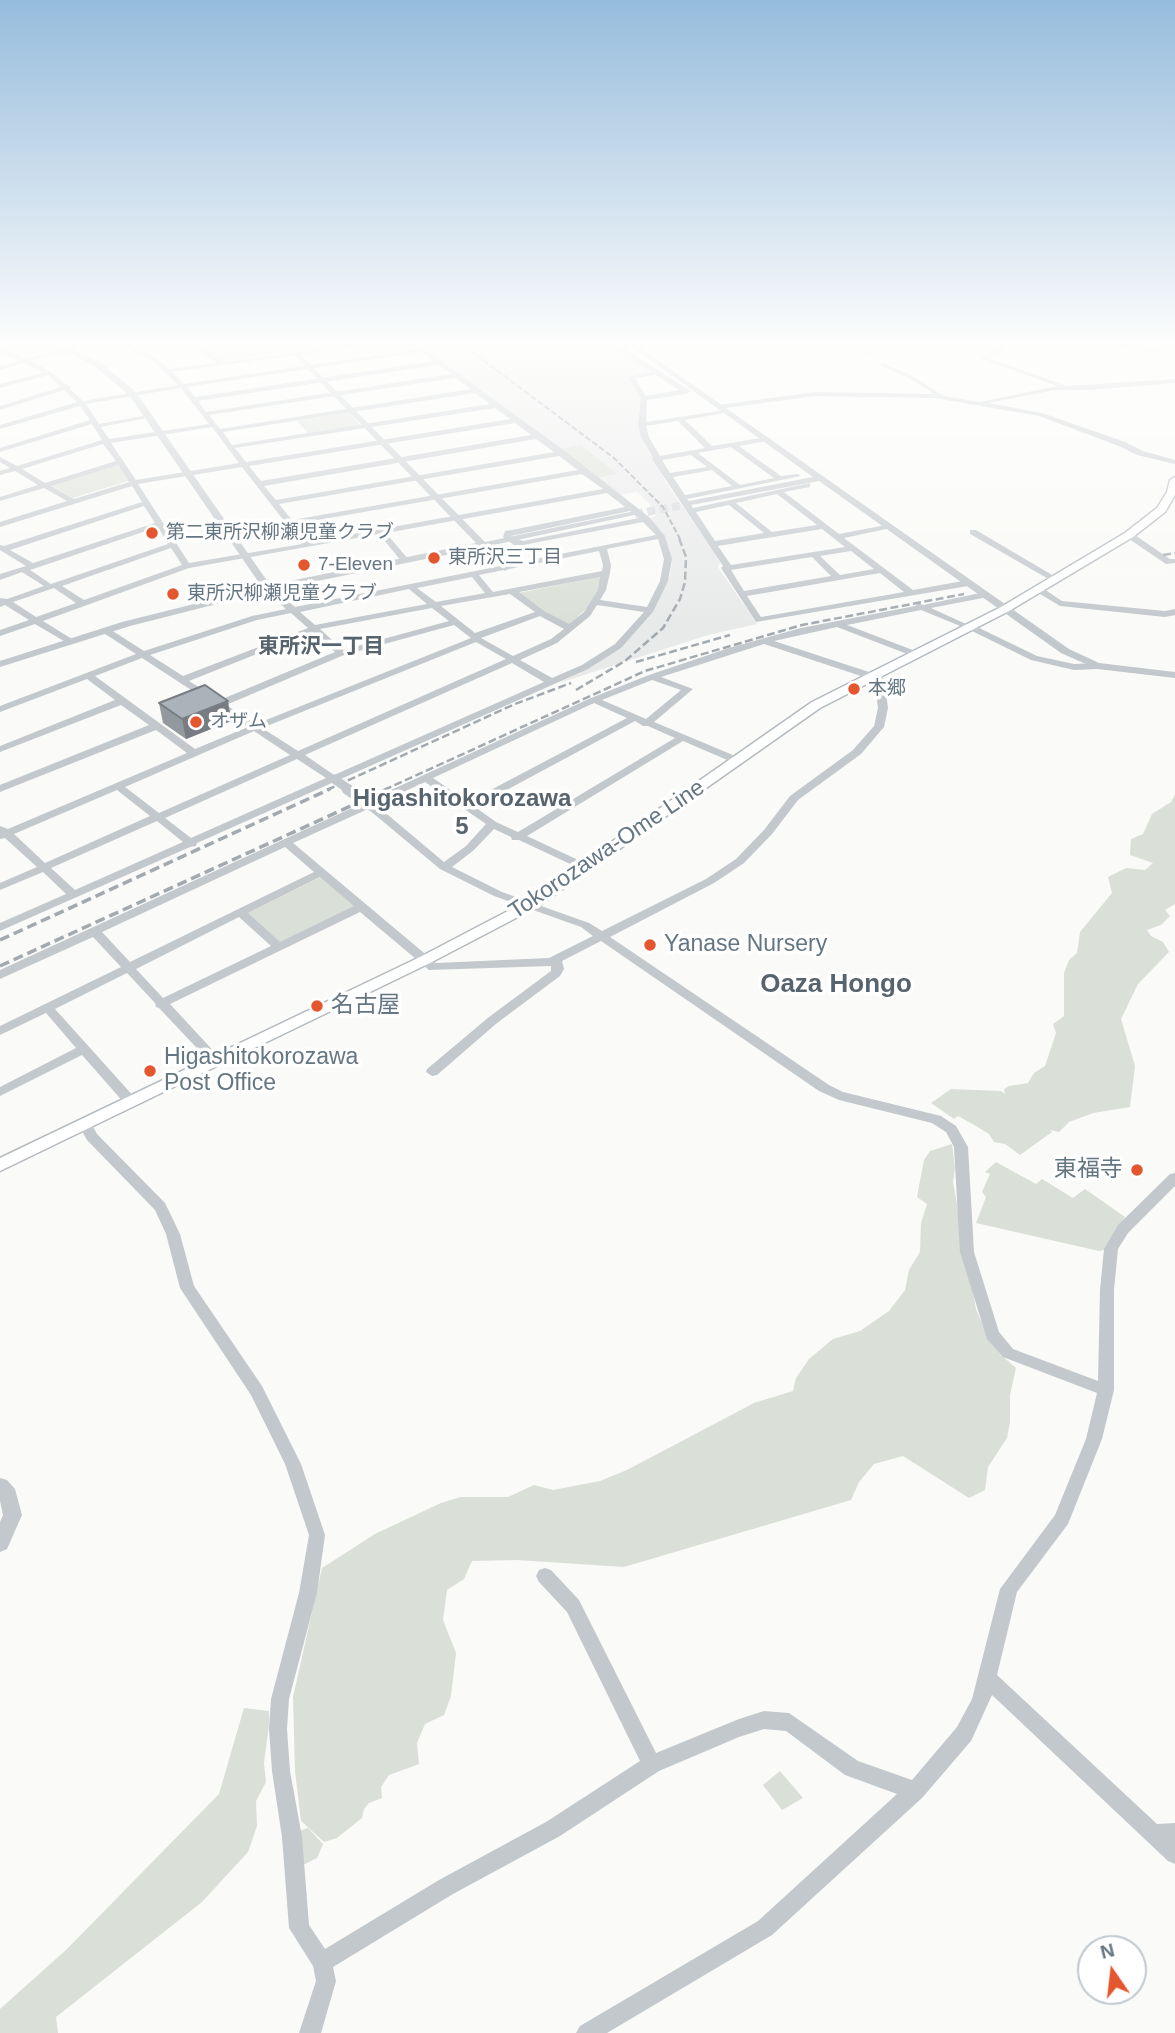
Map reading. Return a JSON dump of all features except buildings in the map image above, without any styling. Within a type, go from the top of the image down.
[{"type":"main road","name":"Tokorozawa-Ome Line","points":[[0,1165],[425,960],[532,904],[816,705],[1005,609],[1129,535],[1161,510],[1172,492],[1175,480]]},
{"type":"street","points":[[0,450],[48,437]]},
{"type":"street","points":[[104,437],[187,566]]},
{"type":"street","points":[[0,473],[107,442],[138,437]]},
{"type":"street","points":[[164,437],[268,588],[341,653]]},
{"type":"street","points":[[223,437],[307,545]]},
{"type":"street","points":[[231,447],[296,437]]},
{"type":"street","points":[[378,437],[505,568]]},
{"type":"street","points":[[0,525],[133,483],[414,437]]},
{"type":"street","points":[[260,484],[534,437]]},
{"type":"street","points":[[0,928],[585,667],[618,646],[650,610],[667,569],[666,548],[661,536],[646,519],[540,437]]},
{"type":"street","points":[[647,437],[667,476],[730,568]]},
{"type":"street","points":[[698,437],[711,449]]},
{"type":"street","points":[[761,437],[1065,651],[1097,666]]},
{"type":"street","points":[[1103,437],[1140,453],[1175,462]]},
{"type":"street","points":[[656,458],[764,439]]},
{"type":"street","points":[[733,445],[780,479]]},
{"type":"street","points":[[692,452],[738,487]]},
{"type":"street","points":[[274,503],[562,453]]},
{"type":"street","points":[[0,459],[73,502]]},
{"type":"street","points":[[0,491],[4,498],[120,462]]},
{"type":"street","points":[[667,476],[713,468]]},
{"type":"street","points":[[290,523],[584,471]]},
{"type":"street","points":[[687,504],[738,487],[797,477]]},
{"type":"street","points":[[687,504],[819,478]]},
{"type":"street","points":[[687,504],[730,502],[807,485]]},
{"type":"street","points":[[0,633],[187,566],[609,490]]},
{"type":"street","points":[[779,492],[911,593]]},
{"type":"street","points":[[86,498],[113,513]]},
{"type":"street","points":[[730,502],[771,535]]},
{"type":"street","points":[[2,548],[145,503]]},
{"type":"street","points":[[0,664],[106,630],[268,588],[509,540],[634,511]]},
{"type":"street","points":[[509,540],[523,543],[646,519]]},
{"type":"street","points":[[0,578],[159,524]]},
{"type":"street","points":[[715,544],[824,526]]},
{"type":"street","points":[[838,537],[888,526]]},
{"type":"street","points":[[380,531],[405,560]]},
{"type":"street","points":[[973,532],[1055,579]]},
{"type":"street","points":[[1129,535],[1173,563]]},
{"type":"street","points":[[0,709],[230,625],[661,536]]},
{"type":"street","points":[[2,601],[172,545]]},
{"type":"street","points":[[2,548],[53,586],[82,603]]},
{"type":"street","points":[[0,887],[554,641],[572,629],[596,602],[606,573],[602,548]]},
{"type":"street","points":[[853,548],[725,569],[759,620],[968,583]]},
{"type":"street","points":[[814,554],[838,577]]},
{"type":"street","points":[[61,557],[88,574]]},
{"type":"street","points":[[742,594],[882,570]]},
{"type":"street","points":[[182,680],[314,628],[606,573]]},
{"type":"street","points":[[474,574],[491,595]]},
{"type":"street","points":[[411,587],[475,638],[552,682]]},
{"type":"street","points":[[1038,589],[1060,603],[1165,614],[1175,612]]},
{"type":"street","points":[[512,591],[541,613],[572,629]]},
{"type":"street","points":[[0,975],[594,700],[652,677],[763,640],[834,623],[985,595]]},
{"type":"street","points":[[2,601],[69,641]]},
{"type":"street","points":[[596,602],[650,610]]},
{"type":"street","points":[[918,606],[1034,658],[1074,667],[1097,666],[1175,675]]},
{"type":"street","points":[[74,895],[46,867],[2,832],[541,613]]},
{"type":"street","points":[[219,704],[341,653],[456,622]]},
{"type":"street","points":[[834,623],[915,654]]},
{"type":"street","points":[[106,630],[334,779],[370,805],[444,867],[498,894],[574,920],[839,1096],[936,1119],[951,1129],[961,1147],[967,1252],[992,1335],[1008,1353],[1106,1390]]},
{"type":"street","points":[[286,843],[425,960],[439,968],[556,961],[710,881],[740,861],[768,832],[794,798],[857,752],[878,727],[883,708],[880,679],[873,674],[763,640]]},
{"type":"street","points":[[88,676],[194,753]]},
{"type":"street","points":[[646,724],[688,689],[652,677]]},
{"type":"street","points":[[594,700],[632,719],[736,760]]},
{"type":"street","points":[[0,749],[122,701]]},
{"type":"street","points":[[467,807],[632,719]]},
{"type":"street","points":[[0,789],[156,726]]},
{"type":"street","points":[[516,838],[682,738]]},
{"type":"street","points":[[426,778],[516,838],[587,868]]},
{"type":"street","points":[[118,786],[192,844]]},
{"type":"street","points":[[444,867],[470,848],[492,824]]},
{"type":"street","points":[[0,1031],[322,872]]},
{"type":"street","points":[[160,1004],[361,907]]},
{"type":"street","points":[[240,912],[279,947]]},
{"type":"street","points":[[94,932],[216,1061]]},
{"type":"street","points":[[432,1072],[493,1020],[556,973],[556,961]]},
{"type":"street","points":[[48,1008],[131,1102]]},
{"type":"street","points":[[0,1092],[84,1049]]},
{"type":"street","points":[[85,1124],[92,1137],[160,1208],[173,1234],[187,1288],[257,1391],[293,1464],[317,1535],[308,1593],[280,1699],[278,1729],[292,1838],[299,1928],[322,1962],[326,1981],[310,2033]]},
{"type":"street","points":[[587,2033],[765,1928],[915,1791],[964,1734],[981,1701],[1009,1589],[1062,1519],[1094,1439],[1106,1390],[1107,1290],[1111,1249],[1123,1229],[1175,1178]]},
{"type":"street","points":[[0,1486],[8,1495],[13,1515],[0,1542]]},
{"type":"street","points":[[545,1576],[573,1605],[652,1764]]},
{"type":"street","points":[[986,1677],[1175,1854]]},
{"type":"street","points":[[322,1962],[446,1887],[553,1829],[652,1764],[739,1727],[764,1720],[789,1722],[852,1768],[915,1791]]},
{"type":"street","points":[[1154,1834],[1175,1833]]},
{"type":"shaded area","points":[[543,437],[644,437],[666,483],[714,551],[720,563],[718,567],[757,624],[708,635],[559,683],[594,665],[622,645],[652,614],[670,575],[672,560],[666,538],[648,518],[656,516],[649,503],[637,492],[620,495]]},
{"type":"shaded area","points":[[581,445],[617,474],[599,477],[563,449]]},
{"type":"shaded area","points":[[118,465],[128,481],[73,498],[50,485]]},
{"type":"shaded area","points":[[602,578],[599,589],[590,605],[566,625],[518,593]]},
{"type":"shaded area","points":[[1175,794],[1175,904],[1165,910],[1170,916],[1161,925],[1147,930],[1151,936],[1163,942],[1169,952],[1138,984],[1121,1019],[1135,1066],[1130,1107],[1093,1113],[1069,1122],[1059,1132],[1050,1130],[1052,1132],[1020,1155],[1005,1144],[994,1142],[989,1134],[976,1126],[958,1116],[954,1119],[931,1103],[951,1089],[1001,1091],[1005,1094],[1004,1089],[1028,1083],[1034,1073],[1045,1066],[1056,1033],[1053,1024],[1064,1016],[1064,973],[1069,960],[1077,953],[1080,932],[1112,893],[1108,877],[1126,868],[1145,870],[1153,863],[1130,855],[1131,839],[1143,834],[1152,814],[1171,802]]},
{"type":"shaded area","points":[[321,877],[355,905],[354,908],[282,943],[277,942],[246,914]]},
{"type":"shaded area","points":[[952,1144],[955,1168],[953,1182],[976,1309],[987,1335],[1000,1354],[1016,1368],[1010,1395],[1007,1438],[988,1467],[985,1490],[969,1498],[903,1456],[874,1464],[859,1482],[851,1500],[624,1567],[517,1560],[472,1561],[464,1579],[447,1590],[443,1620],[456,1653],[451,1696],[444,1715],[425,1724],[417,1743],[419,1764],[389,1775],[381,1787],[382,1798],[369,1803],[362,1818],[337,1838],[324,1842],[301,1821],[295,1771],[293,1697],[322,1568],[375,1534],[441,1503],[461,1497],[508,1497],[534,1485],[553,1490],[600,1481],[627,1470],[754,1403],[793,1391],[796,1378],[809,1359],[833,1339],[860,1331],[889,1311],[905,1290],[909,1270],[920,1252],[921,1223],[927,1204],[917,1197],[924,1160],[930,1151]]},
{"type":"shaded area","points":[[996,1162],[1036,1184],[1042,1179],[1073,1198],[1085,1189],[1125,1217],[1104,1250],[1099,1251],[976,1223],[986,1197],[982,1192],[990,1174],[985,1172]]},
{"type":"shaded area","points":[[244,1708],[269,1711],[264,1763],[266,1782],[256,1801],[257,1826],[248,1852],[202,1902],[56,2017],[58,2033],[0,2033],[0,2009],[67,1949],[219,1794]]},
{"type":"shaded area","points":[[780,1771],[803,1798],[782,1810],[763,1785]]},
{"type":"shaded area","points":[[308,1828],[323,1844],[317,1858],[303,1865],[299,1831]]},
{"type":"tunnel","points":[[635,514],[689,504]]},
{"type":"railway","points":[[586,437],[614,458],[663,507],[680,539]]},
{"type":"railway","points":[[576,690],[625,661],[663,628],[680,599],[685,582],[686,557],[679,538]]},
{"type":"railway","points":[[1163,555],[1175,553]]},
{"type":"railway","points":[[384,790],[645,671],[802,625],[964,594]]},
{"type":"railway","points":[[636,662],[730,635]]},
{"type":"railway","points":[[327,790],[515,704],[571,683]]},
{"type":"railway","points":[[0,940],[330,789]]},
{"type":"railway","points":[[0,966],[388,789]]},
{"type":"place","name":"第二東所沢柳瀬児童クラブ","points":[[152,533]]},
{"type":"place","name":"東所沢三丁目","points":[[434,558]]},
{"type":"place","name":"7-Eleven","points":[[304,565]]},
{"type":"place","name":"東所沢柳瀬児童クラブ","points":[[173,594]]},
{"type":"place","name":"本郷","points":[[854,689]]},
{"type":"place","name":"オザム","points":[[196,722]]},
{"type":"place","name":"Yanase Nursery","points":[[650,945]]},
{"type":"place","name":"名古屋","points":[[317,1006]]},
{"type":"place","name":"Higashitokorozawa Post Office","points":[[150,1071]]},
{"type":"place","name":"東福寺","points":[[1137,1170]]},
{"type":"district","name":"東所沢一丁目","points":[[321,647]]},
{"type":"district","name":"Higashitokorozawa 5","points":[[462,813]]},
{"type":"district","name":"Oaza Hongo","points":[[836,985]]}]
